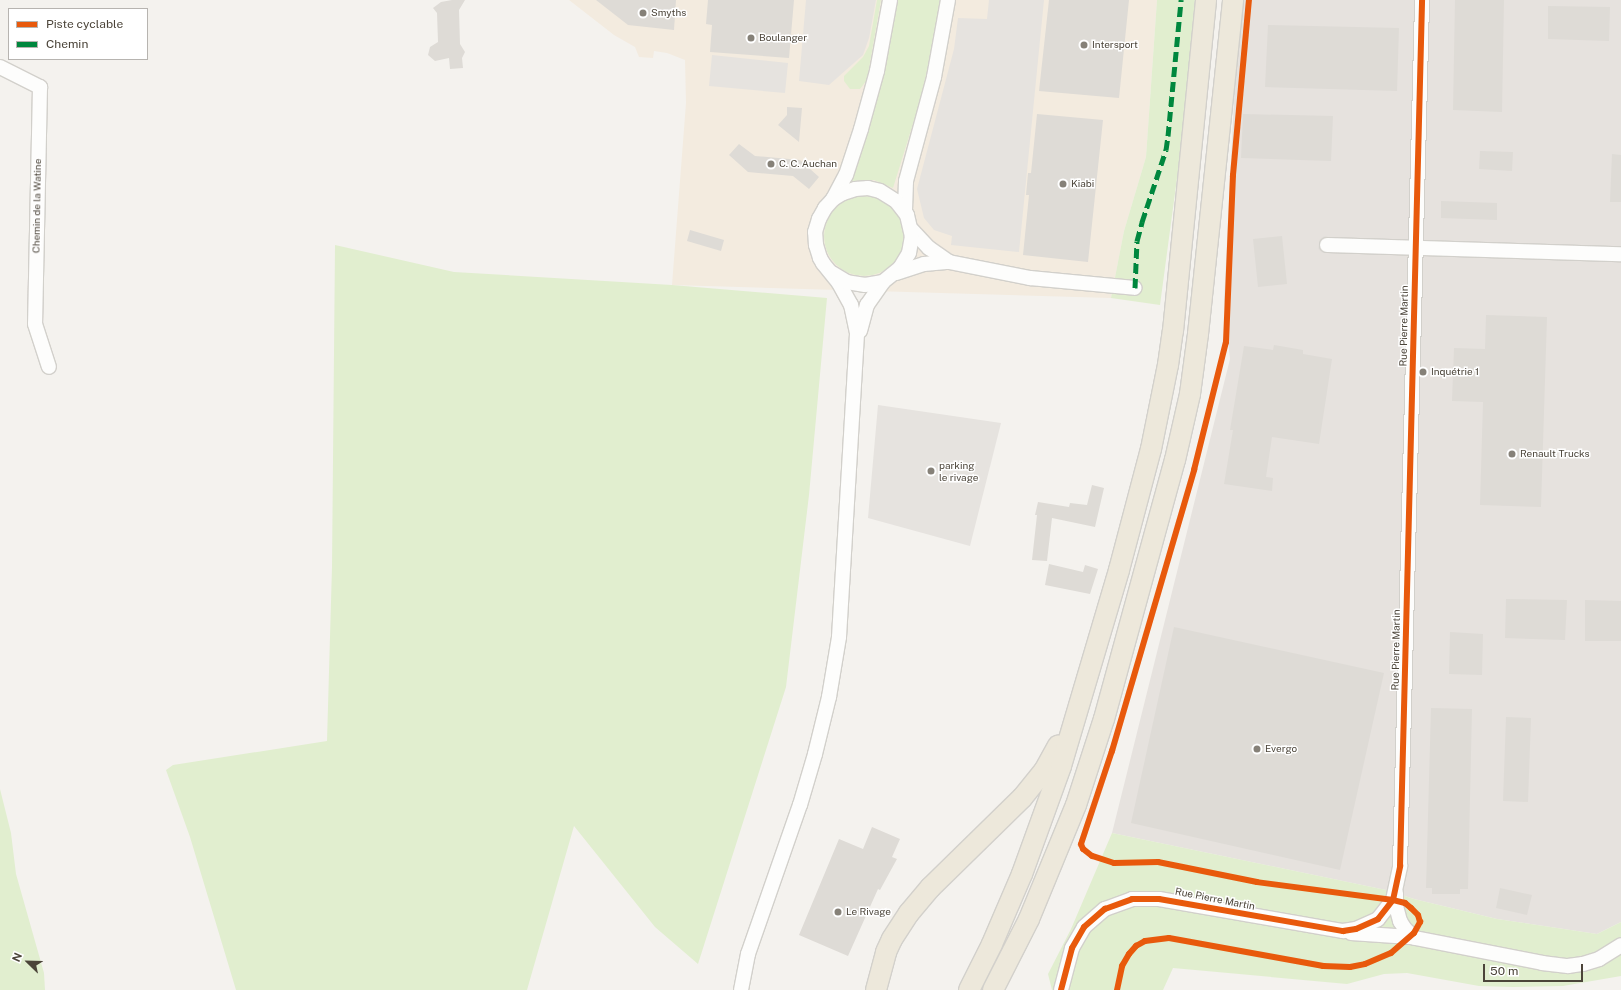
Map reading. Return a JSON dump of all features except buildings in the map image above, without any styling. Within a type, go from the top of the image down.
[{"type":"highway","points":[[969,990],[999,930],[1028,861],[1061,766],[1090,672],[1137,502],[1168,365],[1174,324],[1206,0]]},
{"type":"highway","points":[[993,990],[1032,912],[1076,805],[1104,719],[1176,460],[1190,394],[1198,334],[1233,0]]},
{"type":"highway","points":[[876,990],[886,952],[892,939],[909,913],[930,888],[1022,798],[1044,771],[1062,738],[1090,672]]},
{"type":"street","points":[[732,990],[748,954],[808,780],[829,697],[842,604],[857,346],[856,322],[852,305],[844,290],[820,258],[815,238],[819,219],[825,208],[833,199],[846,175],[861,129],[881,52],[890,0]]},
{"type":"street","points":[[948,0],[937,64],[906,181],[905,210],[912,230],[929,248],[949,262]]},
{"type":"street","name":"Rue Pierre Martin","points":[[1061,990],[1072,948],[1084,927],[1105,909],[1132,899],[1159,899],[1343,931],[1362,927],[1378,919],[1389,906],[1396,891],[1400,866],[1422,0]]},
{"type":"street","name":"Chemin de la Watine","points":[[0,67],[40,87],[35,324],[49,367]]},
{"type":"street","points":[[833,199],[849,190],[868,188],[880,191],[892,197],[905,210]]},
{"type":"street","points":[[896,273],[909,253],[912,230]]},
{"type":"street","points":[[1327,245],[1621,254]]},
{"type":"street","points":[[857,346],[865,311],[873,293],[883,282],[896,273],[924,264],[949,262],[1022,277],[1135,288]]},
{"type":"street","points":[[832,273],[842,280],[853,284],[871,285],[883,282]]},
{"type":"street","points":[[1396,891],[1396,906],[1400,921],[1405,929],[1415,938]]},
{"type":"street","points":[[1343,931],[1415,938],[1520,959],[1568,966],[1599,960],[1621,945]]},
{"type":"street","points":[[741,990],[748,954]]},
{"type":"shaded area","points":[[569,0],[1157,0],[1146,157],[1124,231],[1111,298],[672,285],[686,103],[685,60],[667,53],[654,51],[653,58],[639,57],[635,47],[614,35]]},
{"type":"shaded area","points":[[806,0],[876,0],[869,38],[863,55],[829,85],[799,81]]},
{"type":"shaded area","points":[[989,0],[1044,0],[1019,252],[951,245],[952,236],[934,230],[924,218],[917,189],[954,49],[958,18],[987,19]]},
{"type":"shaded area","points":[[1239,0],[1621,0],[1621,922],[1597,934],[1497,919],[1414,899],[1386,890],[1112,833],[1230,359],[1224,301]]},
{"type":"shaded area","points":[[712,55],[788,63],[785,93],[709,86]]},
{"type":"shaded area","name":"parking le rivage","points":[[878,405],[1001,423],[970,546],[868,518]]},
{"type":"green space","points":[[877,0],[881,0],[867,80],[860,89],[850,89],[844,81],[844,76],[863,57],[869,46]]},
{"type":"green space","points":[[897,0],[940,0],[933,44],[921,98],[893,188],[874,180],[852,181],[878,94],[889,47]]},
{"type":"green space","points":[[1157,0],[1195,0],[1180,156],[1160,305],[1111,298],[1124,231],[1146,157]]},
{"type":"green space","points":[[856,196],[872,196],[893,207],[904,228],[904,244],[893,265],[872,276],[856,276],[842,270],[835,265],[830,258],[824,244],[824,228],[830,214],[835,207],[842,202]]},
{"type":"green space","points":[[335,245],[454,272],[672,285],[827,298],[809,495],[786,687],[698,964],[655,927],[574,826],[527,990],[236,990],[190,837],[166,770],[173,765],[327,741],[332,567]]},
{"type":"green space","points":[[0,789],[11,833],[16,874],[44,973],[45,990],[0,990]]},
{"type":"green space","points":[[1112,833],[1386,890],[1414,899],[1497,919],[1597,934],[1621,922],[1621,976],[1563,986],[1513,987],[1479,986],[1407,973],[1384,974],[1347,984],[1173,968],[1163,990],[1052,990],[1048,974],[1071,929]]},
{"type":"marked path","points":[[1135,288],[1137,241],[1166,150],[1181,0]]},
{"type":"cycle path","points":[[1117,990],[1122,966],[1136,946],[1145,941],[1169,938],[1323,966],[1350,967],[1365,964],[1391,953],[1414,933],[1420,922],[1418,915],[1405,903],[1393,900],[1257,882],[1158,862],[1114,863],[1092,856],[1083,849],[1081,844],[1112,751],[1194,470],[1226,342],[1233,175],[1249,0]]},
{"type":"cycle path","points":[[1061,990],[1072,948],[1084,927],[1105,909],[1132,899],[1159,899],[1343,931],[1356,929],[1378,919],[1393,900],[1400,866],[1422,0]]},
{"type":"place","name":"Smyths","points":[[643,13]]},
{"type":"place","name":"Boulanger","points":[[751,38]]},
{"type":"place","name":"Intersport","points":[[1084,45]]},
{"type":"place","name":"C. C. Auchan","points":[[771,164]]},
{"type":"place","name":"Kiabi","points":[[1063,184]]},
{"type":"place","name":"Inquétrie 1","points":[[1423,372]]},
{"type":"place","name":"Renault Trucks","points":[[1512,454]]},
{"type":"place","name":"parking le rivage","points":[[931,471]]},
{"type":"place","name":"Evergo","points":[[1257,749]]},
{"type":"place","name":"Le Rivage","points":[[838,912]]}]
